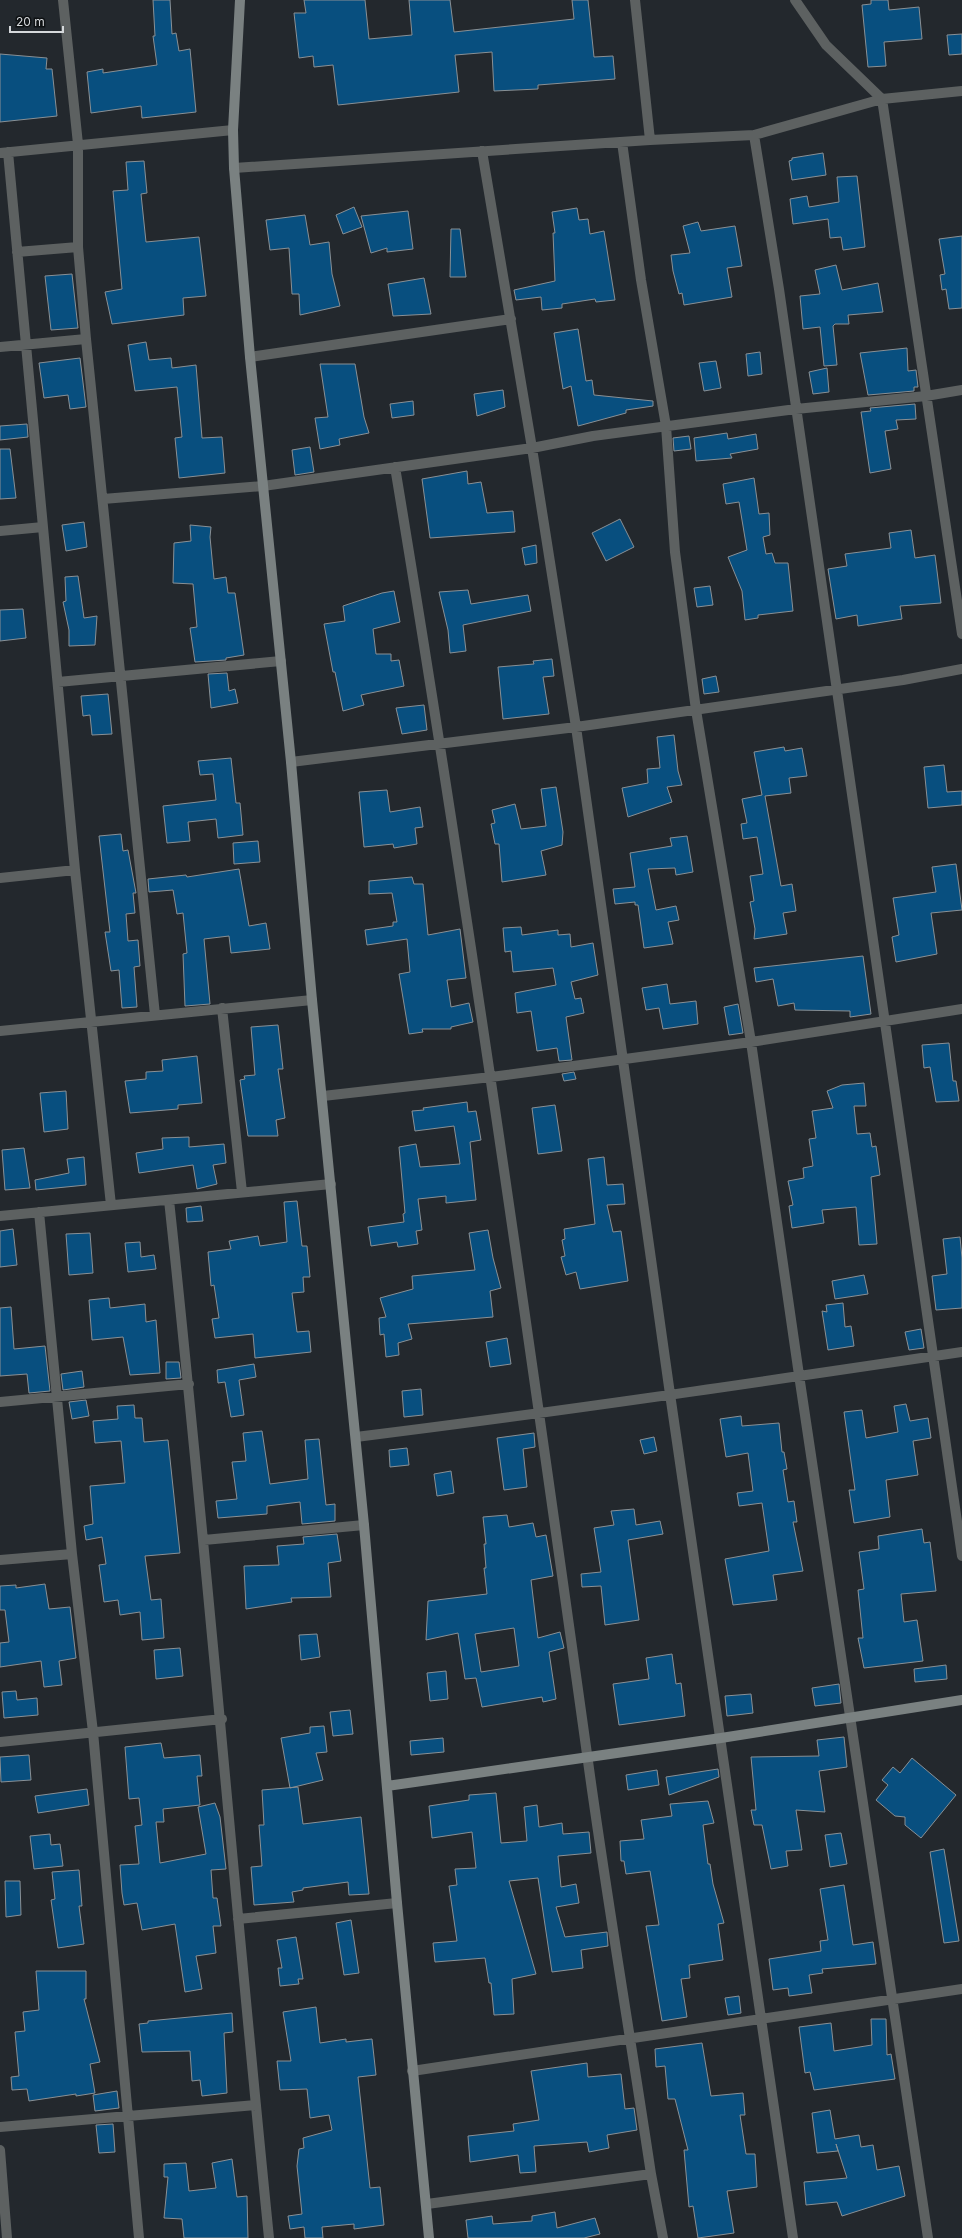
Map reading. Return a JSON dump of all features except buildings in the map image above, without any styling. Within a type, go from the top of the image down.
[{"type":"street","points":[[62,0],[78,144],[78,247],[86,339],[154,1015]]},
{"type":"street","points":[[240,0],[233,130],[234,168],[250,357],[291,762],[312,1000],[323,1096],[356,1437],[412,2071],[427,2204],[429,2238]]},
{"type":"street","points":[[635,0],[650,140]]},
{"type":"street","points":[[795,0],[826,45],[882,100],[962,634]]},
{"type":"street","points":[[234,168],[482,150],[754,135],[882,100],[962,91]]},
{"type":"street","points":[[111,1205],[75,870],[17,252],[4,153],[78,144],[233,130]]},
{"type":"street","points":[[754,135],[837,689],[962,1556]]},
{"type":"street","points":[[622,142],[640,280],[666,426],[675,552],[696,710],[751,1042],[849,1717],[928,2238]]},
{"type":"street","points":[[482,150],[511,319],[576,727],[670,1394],[793,2238]]},
{"type":"street","points":[[17,252],[78,247]]},
{"type":"street","points":[[250,357],[511,319]]},
{"type":"street","points":[[0,347],[86,339]]},
{"type":"street","points":[[103,499],[263,486],[532,448],[593,436],[796,409],[926,396],[962,390]]},
{"type":"street","points":[[395,467],[441,744],[564,1582],[587,1758],[651,2174],[663,2238]]},
{"type":"street","points":[[0,531],[43,527]]},
{"type":"street","points":[[58,682],[280,661]]},
{"type":"street","points":[[291,762],[576,727],[837,689],[962,669]]},
{"type":"street","points":[[0,878],[75,870]]},
{"type":"street","points":[[0,1031],[312,1000]]},
{"type":"street","points":[[222,1008],[242,1192]]},
{"type":"street","points":[[323,1096],[491,1077],[751,1042],[962,1009]]},
{"type":"street","points":[[0,1216],[331,1184]]},
{"type":"street","points":[[169,1200],[189,1384],[222,1719],[238,1919],[269,2238]]},
{"type":"street","points":[[39,1212],[72,1554],[93,1732],[139,2238]]},
{"type":"street","points":[[356,1437],[539,1415],[670,1394],[962,1352]]},
{"type":"street","points":[[0,1402],[189,1384]]},
{"type":"street","points":[[204,1540],[364,1525]]},
{"type":"street","points":[[0,1560],[72,1554]]},
{"type":"street","points":[[387,1786],[721,1738],[962,1700]]},
{"type":"street","points":[[0,1742],[222,1719]]},
{"type":"street","points":[[238,1919],[397,1903]]},
{"type":"street","points":[[412,2071],[962,1989]]},
{"type":"street","points":[[0,2127],[256,2105]]},
{"type":"street","points":[[0,2150],[7,2238]]},
{"type":"street","points":[[427,2204],[651,2174]]}]
